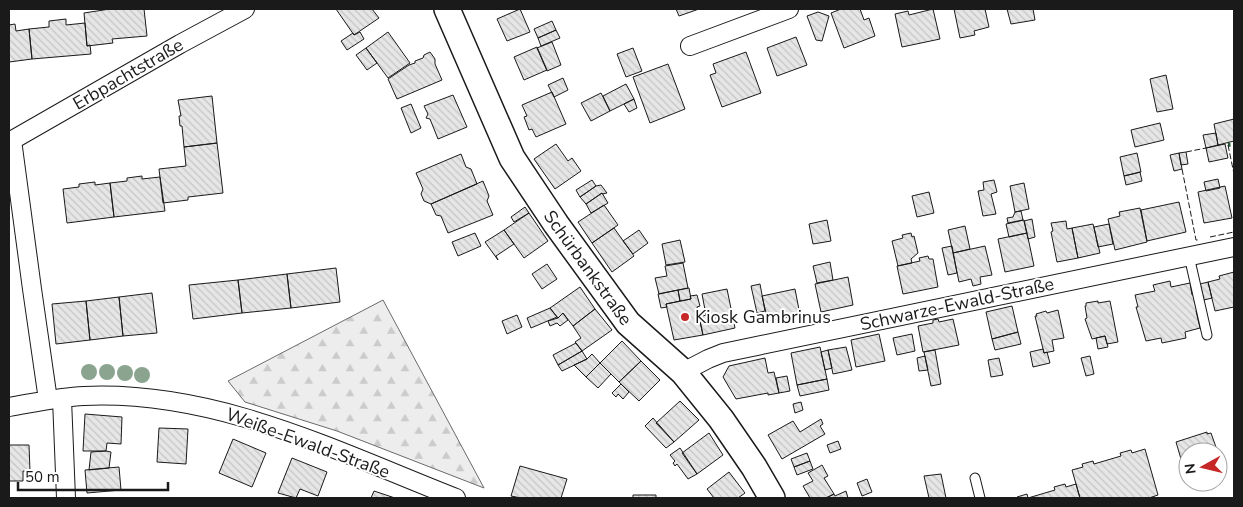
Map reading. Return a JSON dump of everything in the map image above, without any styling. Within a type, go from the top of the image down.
[{"type":"street","name":"Erbpachtstraße","points":[[66,498],[55,400],[32,289],[11,141],[245,9]]},
{"type":"street","name":"Schürbankstraße","points":[[447,9],[512,158],[556,224],[628,323],[683,372],[721,419],[754,467],[772,498]]},
{"type":"street","points":[[690,46],[790,9]]},
{"type":"street","name":"Schwarze-Ewald-Straße","points":[[683,372],[723,353],[1234,247]]},
{"type":"street","name":"Weiße-Ewald-Straße","points":[[9,407],[84,396],[178,402],[248,418],[456,498]]},
{"type":"lane","points":[[1189,256],[1207,335]]},
{"type":"lane","points":[[975,478],[980,498]]},
{"type":"green space","points":[[383,300],[484,488],[337,431],[245,402],[228,381]]},
{"type":"building","points":[[110,9],[144,9],[147,36],[112,39],[113,43],[87,46],[84,13]]},
{"type":"building","points":[[336,9],[372,9],[379,18],[354,35]]},
{"type":"building","points":[[520,9],[530,32],[507,41],[497,19]]},
{"type":"building","points":[[676,9],[699,9],[679,16]]},
{"type":"building","points":[[841,9],[860,9],[864,20],[869,18],[875,36],[844,48],[831,13]]},
{"type":"building","points":[[933,9],[940,39],[902,47],[895,14],[908,11],[909,15]]},
{"type":"building","points":[[954,9],[985,9],[989,27],[974,31],[975,35],[960,38]]},
{"type":"building","points":[[1007,9],[1033,9],[1035,20],[1011,24]]},
{"type":"building","points":[[818,12],[829,16],[822,41],[816,40],[807,16]]},
{"type":"building","points":[[66,19],[66,25],[85,23],[87,46],[90,45],[91,54],[32,59],[29,29],[49,27],[49,21]]},
{"type":"building","points":[[552,21],[556,30],[538,38],[534,29]]},
{"type":"building","points":[[15,24],[16,31],[29,29],[32,59],[9,62],[9,25]]},
{"type":"building","points":[[556,30],[560,38],[541,46],[538,38]]},
{"type":"building","points":[[360,32],[364,39],[347,50],[341,41],[353,33],[354,35]]},
{"type":"building","points":[[388,32],[410,63],[388,78],[366,48]]},
{"type":"building","points":[[796,37],[807,65],[777,76],[767,48]]},
{"type":"building","points":[[552,42],[561,65],[547,71],[537,48]]},
{"type":"building","points":[[537,47],[547,70],[524,80],[514,57]]},
{"type":"building","points":[[366,48],[377,63],[367,70],[356,55]]},
{"type":"building","points":[[633,48],[642,71],[626,77],[617,54]]},
{"type":"building","points":[[430,52],[435,59],[435,64],[442,80],[397,99],[388,79]]},
{"type":"building","points":[[746,52],[761,93],[722,107],[710,75],[716,73],[713,64]]},
{"type":"building","points":[[668,64],[685,109],[650,123],[633,77]]},
{"type":"building","points":[[1166,75],[1173,109],[1157,112],[1150,79]]},
{"type":"building","points":[[563,78],[568,90],[554,97],[548,85]]},
{"type":"building","points":[[626,84],[634,99],[610,111],[603,96]]},
{"type":"building","points":[[552,92],[566,124],[536,137],[532,129],[529,130],[524,117],[527,116],[522,105]]},
{"type":"building","points":[[601,93],[610,111],[591,121],[581,103]]},
{"type":"building","points":[[453,95],[467,127],[438,139],[430,119],[426,118],[428,114],[424,106]]},
{"type":"building","points":[[212,96],[217,143],[184,147],[178,100]]},
{"type":"building","points":[[634,99],[637,108],[629,112],[624,104]]},
{"type":"building","points":[[411,104],[421,128],[411,133],[401,108]]},
{"type":"building","points":[[1234,119],[1234,141],[1218,145],[1214,124]]},
{"type":"building","points":[[1160,123],[1164,140],[1135,147],[1131,130]]},
{"type":"building","points":[[1216,133],[1218,145],[1206,148],[1203,135]]},
{"type":"building","points":[[217,143],[223,193],[188,197],[188,200],[163,203],[159,169],[186,166],[184,147]]},
{"type":"building","points":[[556,144],[568,161],[572,158],[581,171],[555,189],[534,159]]},
{"type":"building","points":[[1225,144],[1228,158],[1209,162],[1206,148]]},
{"type":"building","points":[[1186,152],[1188,164],[1181,165],[1179,153]]},
{"type":"building","points":[[1137,153],[1141,172],[1124,176],[1120,157]]},
{"type":"building","points":[[1179,153],[1182,169],[1174,171],[1170,155]]},
{"type":"building","points":[[461,154],[466,167],[471,169],[477,184],[431,204],[424,201],[421,194],[423,189],[416,173]]},
{"type":"building","points":[[1140,172],[1142,181],[1126,185],[1124,176]]},
{"type":"building","points":[[142,176],[142,179],[160,177],[165,211],[114,217],[110,183],[127,181],[127,178]]},
{"type":"building","points":[[1218,179],[1220,188],[1206,191],[1204,182]]},
{"type":"building","points":[[592,180],[596,186],[580,197],[576,190]]},
{"type":"building","points":[[994,180],[997,192],[991,194],[996,214],[983,216],[978,191],[984,190],[983,182]]},
{"type":"building","points":[[483,181],[489,196],[487,201],[493,215],[448,233],[441,216],[436,215],[431,204]]},
{"type":"building","points":[[95,182],[95,185],[110,183],[114,217],[67,223],[63,189]]},
{"type":"building","points":[[1024,183],[1029,209],[1015,212],[1010,186]]},
{"type":"building","points":[[601,185],[607,193],[602,193],[586,204],[580,197],[596,186]]},
{"type":"building","points":[[1225,186],[1232,218],[1204,223],[1198,192]]},
{"type":"building","points":[[929,192],[934,213],[917,217],[912,196]]},
{"type":"building","points":[[602,193],[608,203],[591,213],[586,204]]},
{"type":"building","points":[[1179,202],[1186,232],[1147,241],[1141,210]]},
{"type":"building","points":[[604,205],[618,225],[592,243],[578,222]]},
{"type":"building","points":[[525,207],[529,213],[514,222],[511,217]]},
{"type":"building","points":[[1140,208],[1147,242],[1115,250],[1108,219],[1120,216],[1119,212]]},
{"type":"building","points":[[1021,211],[1023,220],[1008,223],[1007,218],[1013,217],[1015,212]]},
{"type":"building","points":[[529,213],[548,241],[524,258],[504,230]]},
{"type":"building","points":[[1032,219],[1035,237],[1028,239],[1024,221]]},
{"type":"building","points":[[827,220],[831,241],[813,244],[809,224]]},
{"type":"building","points":[[1024,220],[1027,233],[1009,237],[1006,224]]},
{"type":"building","points":[[1066,221],[1067,229],[1072,228],[1078,258],[1057,262],[1051,223]]},
{"type":"building","points":[[1093,224],[1100,253],[1078,258],[1072,228]]},
{"type":"building","points":[[1109,224],[1113,244],[1098,247],[1094,227]]},
{"type":"building","points":[[965,226],[970,249],[953,253],[948,230]]},
{"type":"building","points":[[614,228],[634,256],[612,272],[592,243]]},
{"type":"building","points":[[504,230],[514,244],[496,256],[498,260],[485,242]]},
{"type":"building","points":[[639,230],[648,243],[633,254],[623,241]]},
{"type":"building","points":[[475,233],[481,246],[458,256],[452,242]]},
{"type":"building","points":[[911,233],[912,237],[914,236],[918,253],[911,259],[912,263],[898,266],[892,241],[903,238],[902,235]]},
{"type":"building","points":[[1027,233],[1034,266],[1005,272],[998,239]]},
{"type":"building","points":[[680,240],[685,262],[666,265],[662,244]]},
{"type":"building","points":[[952,246],[957,273],[948,275],[942,248]]},
{"type":"building","points":[[985,246],[992,275],[980,277],[981,284],[973,286],[971,279],[959,282],[953,253]]},
{"type":"building","points":[[928,256],[929,259],[933,259],[938,287],[903,294],[897,266],[920,261],[919,258]]},
{"type":"building","points":[[830,262],[833,280],[817,283],[813,266]]},
{"type":"building","points":[[683,263],[688,288],[659,294],[655,278],[667,276],[665,266]]},
{"type":"building","points":[[547,264],[557,279],[542,289],[532,274]]},
{"type":"building","points":[[336,268],[340,302],[291,308],[287,274]]},
{"type":"building","points":[[1234,272],[1234,307],[1215,311],[1208,282],[1220,279],[1219,276]]},
{"type":"building","points":[[287,274],[291,308],[242,313],[238,280]]},
{"type":"building","points":[[848,277],[853,305],[821,312],[815,284]]},
{"type":"building","points":[[238,280],[242,313],[193,319],[189,285]]},
{"type":"building","points":[[1170,281],[1171,287],[1190,283],[1192,295],[1195,294],[1200,328],[1185,332],[1186,338],[1162,343],[1161,338],[1146,341],[1136,307],[1138,307],[1135,295],[1155,291],[1153,285]]},
{"type":"building","points":[[1208,282],[1212,298],[1204,300],[1200,284]]},
{"type":"building","points":[[760,284],[765,311],[757,313],[751,286]]},
{"type":"building","points":[[580,287],[595,309],[573,326],[563,313],[558,318],[550,308]]},
{"type":"building","points":[[689,288],[691,299],[680,301],[678,290]]},
{"type":"building","points":[[727,289],[735,328],[703,335],[698,312],[702,311],[703,316],[706,315],[702,294]]},
{"type":"building","points":[[795,289],[800,315],[768,321],[762,296]]},
{"type":"building","points":[[678,290],[680,301],[666,304],[667,307],[661,308],[658,294]]},
{"type":"building","points":[[152,293],[157,333],[123,336],[119,297]]},
{"type":"building","points":[[697,295],[700,306],[697,307],[703,335],[674,340],[666,304],[691,299],[690,296]]},
{"type":"building","points":[[119,297],[123,336],[90,340],[86,301]]},
{"type":"building","points":[[86,301],[90,340],[56,344],[52,304]]},
{"type":"building","points":[[1098,301],[1098,303],[1110,301],[1118,342],[1107,344],[1105,336],[1092,339],[1085,319],[1087,318],[1085,306],[1086,303]]},
{"type":"building","points":[[1012,306],[1018,332],[992,339],[986,312]]},
{"type":"building","points":[[550,308],[557,317],[531,328],[527,318]]},
{"type":"building","points":[[595,309],[612,330],[582,351],[575,342],[581,338],[573,326]]},
{"type":"building","points":[[1058,310],[1064,338],[1052,340],[1054,351],[1044,353],[1035,316],[1046,311],[1047,313]]},
{"type":"building","points":[[563,313],[568,320],[560,326],[557,323],[550,326],[548,321],[558,318]]},
{"type":"building","points":[[517,315],[522,327],[507,334],[502,321]]},
{"type":"building","points":[[938,319],[939,322],[953,319],[959,345],[923,352],[918,326],[933,323],[933,320]]},
{"type":"building","points":[[1018,332],[1021,344],[995,350],[992,339]]},
{"type":"building","points":[[879,334],[885,361],[856,367],[851,340]]},
{"type":"building","points":[[912,334],[915,351],[897,355],[893,338]]},
{"type":"building","points":[[1105,336],[1108,347],[1098,349],[1096,338]]},
{"type":"building","points":[[622,341],[641,361],[619,382],[600,363]]},
{"type":"building","points":[[576,343],[582,351],[558,365],[553,355]]},
{"type":"building","points":[[820,347],[827,379],[797,385],[791,353]]},
{"type":"building","points":[[846,347],[852,370],[833,374],[828,350]]},
{"type":"building","points":[[1043,349],[1044,353],[1047,352],[1050,363],[1033,367],[1030,352]]},
{"type":"building","points":[[828,350],[832,368],[825,370],[821,352]]},
{"type":"building","points":[[935,350],[941,384],[931,386],[924,352]]},
{"type":"building","points":[[582,351],[587,359],[562,371],[558,365]]},
{"type":"building","points":[[592,354],[600,363],[586,377],[574,365],[587,359]]},
{"type":"building","points":[[925,356],[928,370],[919,371],[917,358]]},
{"type":"building","points":[[1090,356],[1094,374],[1086,376],[1081,358]]},
{"type":"building","points":[[765,358],[768,373],[774,372],[779,393],[768,395],[768,393],[736,399],[723,377],[729,366]]},
{"type":"building","points":[[999,358],[1003,375],[991,377],[988,360]]},
{"type":"building","points":[[641,361],[660,380],[639,401],[619,382]]},
{"type":"building","points":[[600,363],[611,374],[598,388],[586,377]]},
{"type":"building","points":[[787,376],[790,391],[779,393],[776,378]]},
{"type":"building","points":[[827,379],[829,390],[800,396],[797,385]]},
{"type":"building","points":[[621,384],[629,392],[623,399],[618,394],[616,397],[612,393]]},
{"type":"building","points":[[680,401],[699,420],[674,442],[656,423]]},
{"type":"building","points":[[801,402],[803,410],[795,413],[793,404]]},
{"type":"building","points":[[85,414],[122,417],[121,444],[107,443],[106,451],[83,451]]},
{"type":"building","points":[[653,418],[674,442],[666,448],[645,426]]},
{"type":"building","points":[[821,419],[823,424],[820,426],[825,434],[782,459],[768,435],[793,421],[800,432]]},
{"type":"building","points":[[159,428],[188,429],[186,464],[157,462]]},
{"type":"building","points":[[1207,432],[1207,434],[1211,433],[1214,442],[1178,442],[1178,449],[1176,442]]},
{"type":"building","points":[[709,433],[723,455],[697,474],[682,453]]},
{"type":"building","points":[[233,439],[266,453],[252,487],[219,473]]},
{"type":"building","points":[[838,441],[841,449],[830,453],[827,445]]},
{"type":"building","points":[[9,445],[29,445],[30,471],[23,471],[23,481],[9,481]]},
{"type":"building","points":[[680,448],[697,474],[688,479],[677,464],[675,466],[673,463],[675,461],[670,455]]},
{"type":"building","points":[[1145,449],[1158,495],[1149,498],[1080,498],[1072,470],[1083,467],[1082,464],[1093,461],[1094,464],[1121,456],[1120,453],[1131,450],[1132,453]]},
{"type":"building","points":[[91,452],[111,452],[109,468],[89,470]]},
{"type":"building","points":[[807,453],[810,461],[794,467],[791,459]]},
{"type":"building","points":[[292,458],[327,472],[318,496],[300,489],[296,498],[278,493]]},
{"type":"building","points":[[810,461],[813,469],[797,475],[794,467]]},
{"type":"building","points":[[822,465],[828,476],[824,478],[834,494],[826,498],[810,498],[803,486],[813,481],[808,473]]},
{"type":"building","points":[[520,466],[567,479],[561,498],[521,498],[511,496]]},
{"type":"building","points":[[119,467],[121,490],[87,493],[85,470]]},
{"type":"building","points":[[729,472],[745,493],[738,498],[714,498],[707,489]]},
{"type":"building","points":[[941,474],[946,498],[929,498],[924,476]]},
{"type":"building","points":[[867,479],[872,492],[862,496],[857,483]]},
{"type":"building","points":[[1065,484],[1066,487],[1076,484],[1080,498],[1028,498],[1055,490],[1054,487]]},
{"type":"building","points":[[374,491],[395,498],[371,498]]},
{"type":"building","points":[[846,491],[848,498],[826,498],[834,494],[835,496]]},
{"type":"building","points":[[1027,494],[1028,498],[1017,498],[1017,497]]},
{"type":"building","points":[[633,495],[656,495],[656,498],[633,498]]},
{"type":"hedge","points":[[1228,145],[1234,144]]},
{"type":"fence","points":[[1228,145],[1234,174]]},
{"type":"fence","points":[[1186,152],[1206,148]]},
{"type":"fence","points":[[1182,169],[1196,240],[1199,240]]},
{"type":"fence","points":[[1210,237],[1234,232]]},
{"type":"place","name":"Kiosk Gambrinus","points":[[685,317]]}]
